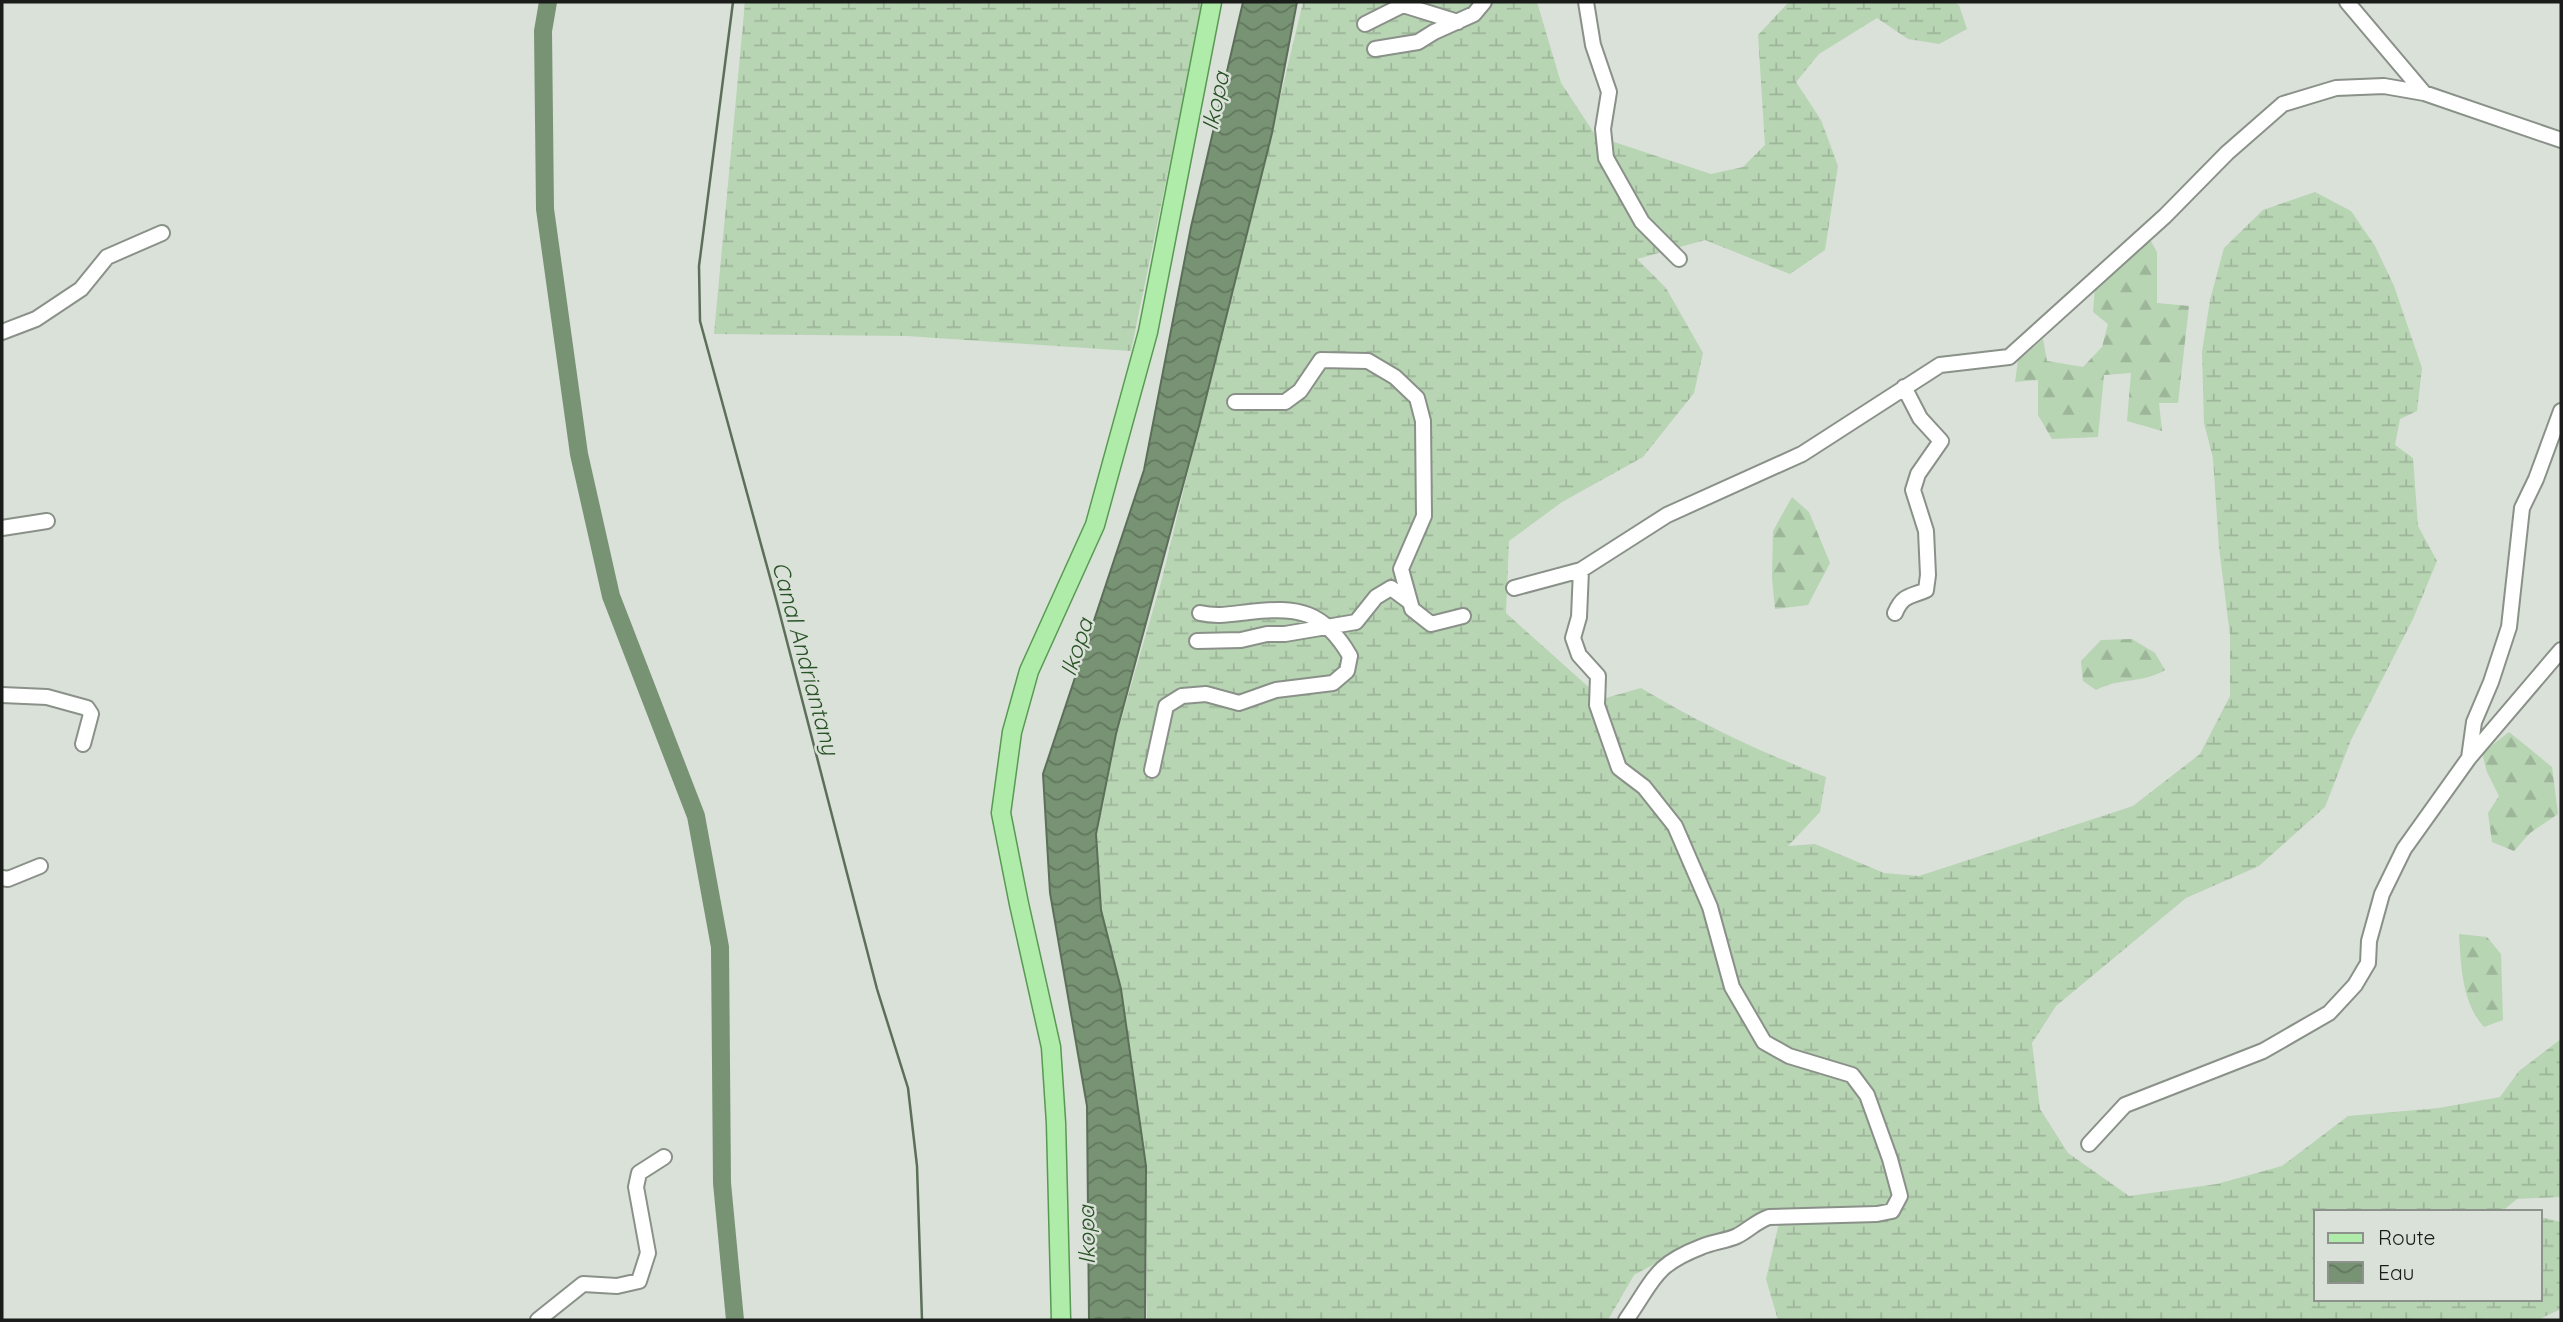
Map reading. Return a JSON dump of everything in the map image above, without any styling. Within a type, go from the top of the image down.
[{"type":"main road","points":[[1061,1320],[1056,1124],[1051,1047],[1018,904],[1002,813],[1012,732],[1029,671],[1095,525],[1148,332],[1212,2]]},
{"type":"street","points":[[1375,49],[1418,42],[1474,13],[1484,2]]},
{"type":"street","points":[[1586,2],[1593,45],[1609,92],[1603,129],[1606,158],[1642,222],[1679,259]]},
{"type":"street","points":[[2347,2],[2424,93]]},
{"type":"street","points":[[1365,24],[1403,5],[1458,22]]},
{"type":"street","points":[[1514,588],[1581,570],[1667,515],[1802,454],[1940,365],[2009,357],[2165,216],[2227,153],[2283,104],[2336,88],[2384,86],[2424,93],[2561,140]]},
{"type":"street","points":[[2,332],[36,319],[80,289],[107,257],[162,233]]},
{"type":"street","points":[[1235,402],[1286,402],[1300,391],[1321,360],[1368,361],[1395,377],[1417,398],[1423,421],[1424,516],[1401,569],[1412,610],[1431,624],[1463,616]]},
{"type":"street","points":[[1895,613],[1898,606],[1912,593],[1926,590],[1926,531],[1913,490],[1918,474],[1941,441],[1920,418],[1904,387]]},
{"type":"street","points":[[2469,758],[2474,722],[2491,682],[2509,627],[2522,508],[2536,479],[2561,411]]},
{"type":"street","points":[[2,528],[47,521]]},
{"type":"street","points":[[1581,570],[1579,617],[1573,638],[1579,654],[1598,676],[1597,705],[1619,768],[1644,787],[1675,826],[1710,907],[1732,987],[1764,1042],[1788,1056],[1852,1075],[1867,1096],[1900,1196],[1892,1211],[1877,1214],[1769,1217],[1755,1222],[1738,1236],[1703,1246],[1671,1260],[1653,1277],[1626,1320]]},
{"type":"street","points":[[1197,641],[1241,640],[1356,622],[1376,597],[1391,588],[1410,602]]},
{"type":"street","points":[[1152,771],[1166,706],[1182,696],[1206,694],[1239,703],[1276,690],[1333,683],[1347,671],[1350,656],[1337,634],[1316,619],[1292,609],[1224,616],[1200,613]]},
{"type":"street","points":[[2089,1144],[2125,1105],[2263,1051],[2329,1013],[2355,985],[2368,963],[2369,941],[2382,894],[2404,849],[2469,758],[2561,650]]},
{"type":"street","points":[[2,695],[47,697],[87,708],[91,714],[83,744]]},
{"type":"street","points":[[2,878],[40,866]]},
{"type":"street","points":[[527,1320],[543,1317],[583,1284],[617,1286],[639,1281],[648,1253],[636,1187],[639,1174],[664,1157]]},
{"type":"green space","points":[[745,2],[1203,2],[1131,351],[907,336],[714,334]]},
{"type":"green space","points":[[1303,2],[1537,2],[1561,83],[1596,136],[1711,174],[1743,167],[1765,145],[1758,35],[1789,2],[1954,2],[1959,5],[1967,29],[1939,44],[1908,39],[1877,18],[1819,54],[1796,82],[1821,120],[1838,166],[1825,250],[1790,274],[1705,240],[1637,259],[1666,288],[1703,353],[1694,393],[1643,457],[1562,502],[1509,541],[1506,613],[1602,699],[1641,688],[1732,737],[1826,777],[1820,812],[1788,846],[1815,844],[1884,873],[1919,876],[2133,806],[2200,754],[2230,696],[2230,635],[2219,547],[2213,458],[2204,423],[2202,352],[2210,300],[2224,248],[2263,210],[2315,192],[2351,211],[2375,246],[2394,286],[2422,368],[2417,411],[2400,419],[2395,445],[2413,458],[2418,526],[2437,561],[2413,619],[2351,740],[2325,807],[2259,866],[2186,898],[2056,1006],[2032,1043],[2040,1109],[2068,1153],[2129,1196],[2217,1184],[2282,1166],[2348,1116],[2439,1108],[2500,1097],[2519,1071],[2561,1039],[2561,1197],[2517,1199],[2503,1210],[2314,1210],[2314,1301],[2542,1301],[2542,1217],[2561,1222],[2561,1309],[2537,1320],[1778,1320],[1766,1279],[1779,1223],[1737,1230],[1671,1255],[1634,1275],[1608,1320],[1147,1320],[1146,1166],[1121,989],[1101,910],[1095,850],[1097,803],[1162,579],[1210,381],[1235,262],[1264,165]]},
{"type":"green space","points":[[2148,236],[2157,252],[2157,303],[2189,306],[2178,403],[2159,403],[2162,431],[2127,421],[2131,373],[2104,375],[2098,437],[2052,439],[2038,415],[2038,380],[2015,382],[2018,361],[2043,339],[2047,361],[2083,367],[2102,347],[2108,324],[2093,312],[2095,286]]},
{"type":"green space","points":[[1792,497],[1809,512],[1830,563],[1808,605],[1775,609],[1772,578],[1773,531]]},
{"type":"green space","points":[[2132,639],[2155,653],[2165,670],[2096,690],[2083,681],[2081,661],[2101,640]]},
{"type":"green space","points":[[2509,732],[2552,767],[2558,814],[2530,833],[2514,851],[2492,842],[2488,813],[2499,796],[2487,772],[2482,753]]},
{"type":"green space","points":[[2459,934],[2487,937],[2501,954],[2503,1020],[2484,1027],[2471,1007],[2464,984]]},
{"type":"water","points":[[1243,2],[1297,2],[1272,133],[1199,426],[1116,734],[1096,834],[1101,910],[1121,989],[1146,1166],[1145,1320],[1089,1320],[1087,1106],[1050,893],[1043,774],[1144,470],[1191,227]]},
{"type":"waterway","points":[[548,2],[543,31],[545,209],[579,454],[611,596],[696,816],[720,947],[722,1183],[735,1320]]},
{"type":"waterway","name":"Canal Andriantany","points":[[733,2],[699,266],[700,321],[777,603],[877,989],[908,1088],[917,1166],[922,1320]]},
{"type":"water label","name":"Ikopa","points":[[1215,101]]},
{"type":"water label","name":"Ikopa","points":[[1076,647]]},
{"type":"water label","name":"Ikopa","points":[[1086,1235]]}]
